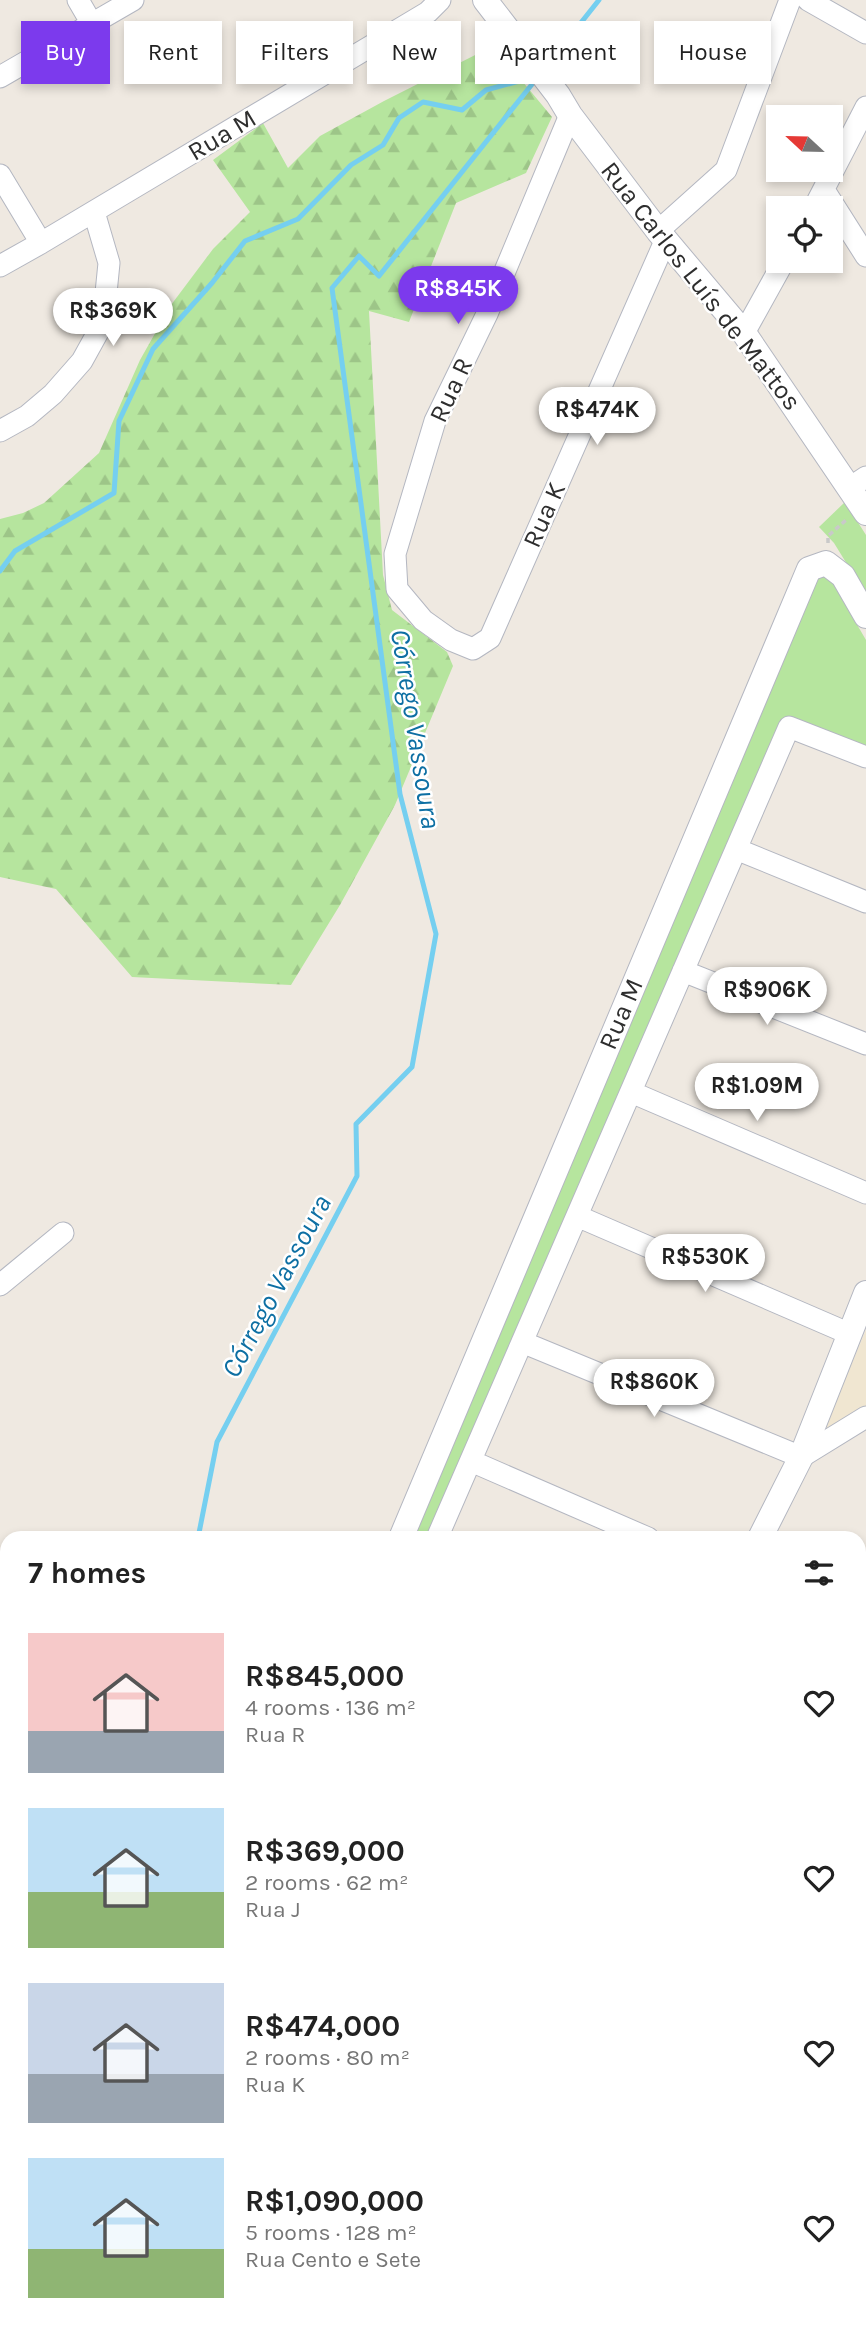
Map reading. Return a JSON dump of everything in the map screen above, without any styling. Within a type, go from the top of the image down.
[{"type":"street","points":[[78,0],[90,21]]},
{"type":"street","points":[[97,21],[133,0]]},
{"type":"street","name":"Rua M","points":[[0,265],[94,212],[428,12],[440,0]]},
{"type":"street","name":"Rua Carlos Luís de Mattos","points":[[485,0],[662,235],[744,333],[861,496]]},
{"type":"street","points":[[662,235],[726,170],[789,0]]},
{"type":"street","points":[[808,0],[866,33]]},
{"type":"street","points":[[0,77],[21,65]]},
{"type":"street","name":"Rua R","points":[[490,638],[473,649],[451,640],[423,620],[397,589],[394,554],[435,421],[486,314],[564,105]]},
{"type":"street","points":[[821,196],[866,107]]},
{"type":"street","points":[[0,175],[41,243]]},
{"type":"street","points":[[0,431],[27,416],[53,394],[82,361],[103,323],[108,263],[94,212]]},
{"type":"street","points":[[843,228],[866,256]]},
{"type":"street","name":"Rua K","points":[[490,638],[662,235]]},
{"type":"street","points":[[744,333],[777,273]]},
{"type":"street","points":[[826,563],[843,576],[866,616]]},
{"type":"street","name":"Rua M","points":[[404,1531],[808,569],[826,563]]},
{"type":"street","name":"Rua M","points":[[440,1531],[789,727],[866,757]]},
{"type":"street","points":[[736,849],[866,902]]},
{"type":"street","points":[[683,971],[866,1044]]},
{"type":"street","points":[[631,1092],[866,1193]]},
{"type":"street","points":[[577,1216],[850,1334]]},
{"type":"street","points":[[0,1285],[63,1233]]},
{"type":"street","points":[[764,1531],[801,1457],[866,1293]]},
{"type":"street","points":[[522,1342],[801,1457]]},
{"type":"street","points":[[801,1457],[866,1417]]},
{"type":"street","points":[[471,1461],[632,1531]]},
{"type":"path","points":[[826,563],[828,536],[861,496]]},
{"type":"shaded area","points":[[866,1330],[866,1407],[826,1431],[827,1422]]},
{"type":"green space","points":[[475,55],[475,84],[525,84],[552,117],[526,173],[456,203],[409,322],[369,311],[383,575],[392,610],[447,652],[453,666],[395,805],[340,905],[291,985],[132,977],[56,889],[0,877],[0,519],[23,513],[44,503],[99,453],[140,360],[171,305],[213,249],[250,212],[213,160],[263,123],[288,168],[320,136],[418,84],[461,84],[461,62]]},
{"type":"green space","points":[[845,502],[866,535],[866,595],[834,543],[819,527]]},
{"type":"green space","points":[[810,577],[831,580],[866,640],[866,750],[788,717],[438,1531],[412,1531]]},
{"type":"waterway","name":"Córrego Vassoura","points":[[582,21],[599,0]]},
{"type":"waterway","points":[[0,571],[15,551],[114,493],[119,421],[153,349],[212,283],[245,241],[298,219],[351,165],[383,145],[399,118],[423,102],[462,110],[486,90],[508,84]]},
{"type":"waterway","name":"Córrego Vassoura","points":[[199,1531],[217,1442],[357,1176],[356,1124],[412,1067],[436,934],[400,794],[332,288],[359,256],[379,276],[532,84]]}]
